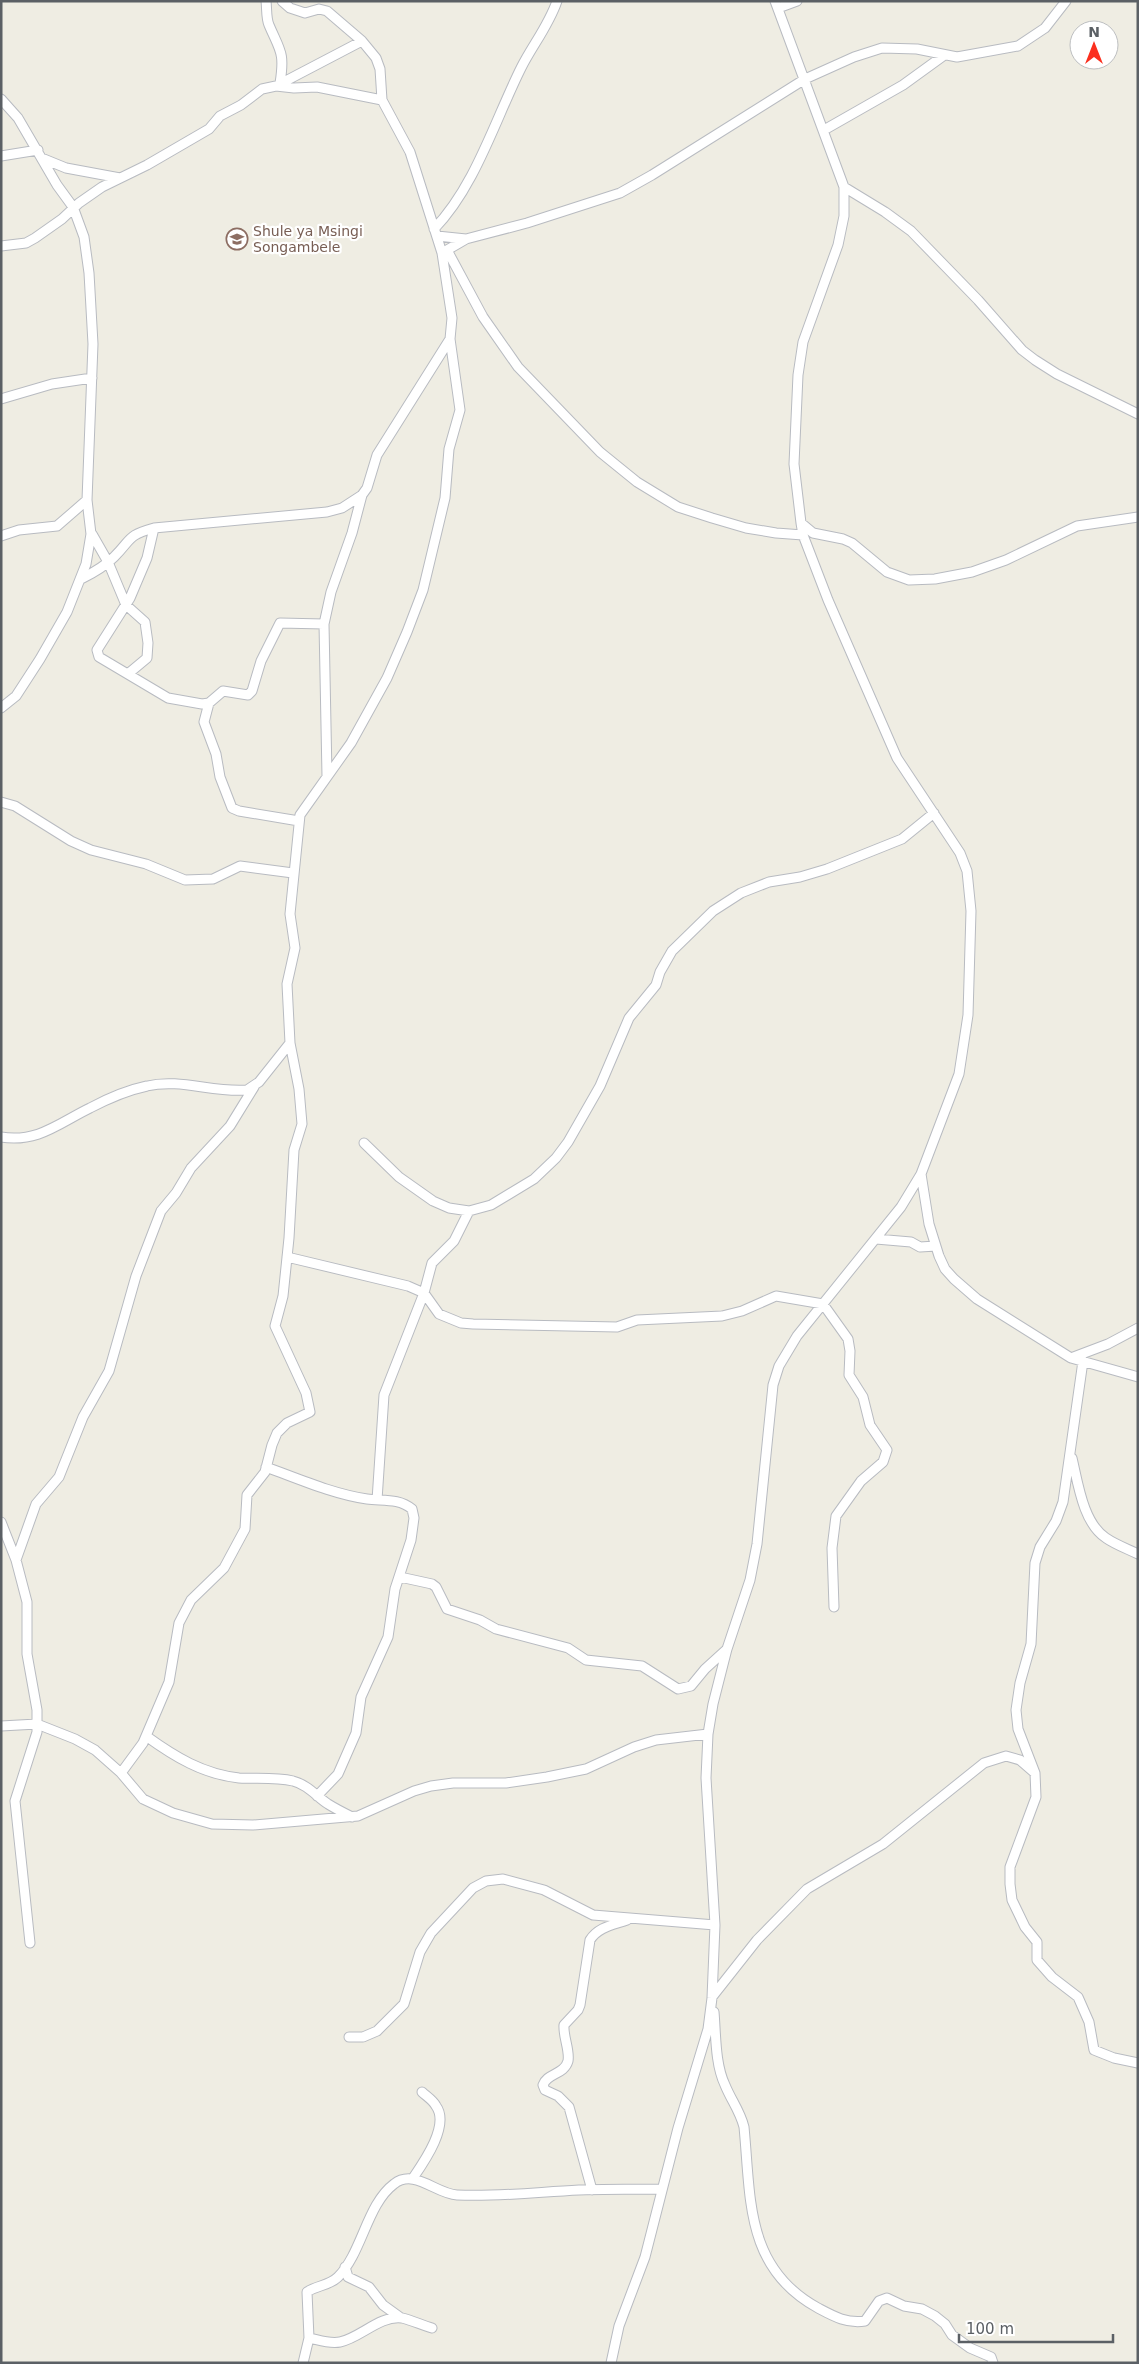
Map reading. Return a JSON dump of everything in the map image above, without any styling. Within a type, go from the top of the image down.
[{"type":"street","points":[[266,1],[268,24],[278,42],[282,58],[278,84]]},
{"type":"street","points":[[282,1],[290,8],[304,13],[319,9],[327,11],[362,41],[376,58],[380,70],[382,100],[410,152],[436,233],[445,252],[483,316],[518,367],[600,452],[637,482],[678,507],[753,529],[803,535]]},
{"type":"street","points":[[436,233],[486,149],[518,74],[557,1]]},
{"type":"street","points":[[610,2363],[620,2326],[645,2257],[678,2128],[708,2029],[712,1998],[715,1925],[706,1778],[708,1734],[713,1704],[727,1649],[750,1580],[757,1544],[773,1385],[779,1366],[797,1336],[901,1207],[921,1174],[959,1074],[968,1015],[972,911],[967,872],[960,853],[897,758],[828,600],[803,535],[794,464],[798,375],[803,342],[838,245],[844,216],[844,187],[777,5],[797,1]]},
{"type":"street","points":[[445,252],[466,239],[520,226],[620,193],[805,79],[854,57],[882,48],[917,49],[944,56],[957,57],[1018,46],[1045,28],[1066,1]]},
{"type":"street","points":[[1,246],[26,243],[35,238],[62,219],[73,207],[120,178],[147,165],[209,129],[220,116],[241,105],[257,92],[278,84],[362,41]]},
{"type":"street","points":[[824,130],[903,84],[944,56]]},
{"type":"street","points":[[278,84],[294,88],[318,87],[382,100]]},
{"type":"street","points":[[1,99],[18,118],[57,185],[73,207],[84,237],[92,304],[92,378],[88,500],[91,534],[86,564],[67,612],[29,677],[16,696],[1,708]]},
{"type":"street","points":[[1,156],[38,150]]},
{"type":"street","points":[[44,160],[66,168],[120,178]]},
{"type":"street","points":[[844,187],[885,212],[911,232],[978,300],[1022,350],[1057,374],[1138,414]]},
{"type":"street","points":[[436,233],[466,239]]},
{"type":"street","points":[[121,1774],[143,1743],[169,1682],[179,1623],[198,1591],[224,1568],[245,1529],[247,1495],[261,1479],[272,1445],[281,1427],[294,1418],[310,1412],[306,1393],[275,1326],[283,1296],[294,1150],[302,1124],[299,1089],[290,1043],[286,992],[295,948],[290,914],[293,873],[297,855],[298,820],[304,807],[351,743],[378,695],[423,590],[445,498],[449,449],[460,410],[450,339],[452,318],[445,252]]},
{"type":"street","points":[[327,776],[324,624],[331,592],[377,455],[401,415],[409,407],[450,339]]},
{"type":"street","points":[[1,400],[52,384],[92,378]]},
{"type":"street","points":[[81,578],[108,562],[128,538],[154,528],[309,514],[342,508],[362,495]]},
{"type":"street","points":[[1,536],[19,530],[57,526],[88,500]]},
{"type":"street","points":[[342,508],[357,515]]},
{"type":"street","points":[[801,523],[813,532],[852,543],[887,572],[910,580],[935,579],[972,572],[1006,560],[1077,526],[1138,517]]},
{"type":"street","points":[[154,528],[147,558],[126,605],[97,650],[101,658],[129,674],[151,690],[168,698],[187,702],[209,703]]},
{"type":"street","points":[[91,534],[108,562],[126,605],[145,622],[148,636],[147,658],[129,674]]},
{"type":"street","points":[[298,820],[238,811],[232,808],[225,794],[209,731],[204,722],[209,703],[223,691],[244,696],[250,694],[269,642],[280,623],[324,624]]},
{"type":"street","points":[[1,802],[15,806],[70,841],[91,850],[146,864],[185,880],[213,879],[240,866],[293,873]]},
{"type":"street","points":[[364,1143],[399,1177],[423,1195],[449,1208],[469,1210],[492,1206],[534,1179],[556,1158],[568,1142],[600,1086],[629,1018],[656,985],[660,972],[672,951],[713,911],[741,893],[770,882],[800,877],[827,868],[902,839],[934,812]]},
{"type":"street","points":[[16,1560],[36,1504],[60,1477],[83,1417],[109,1371],[136,1276],[161,1211],[191,1168],[230,1126],[254,1087],[273,1067],[290,1043]]},
{"type":"street","points":[[1,1137],[31,1138],[54,1128],[90,1108],[147,1086],[173,1083],[231,1090],[254,1087]]},
{"type":"street","points":[[921,1174],[929,1224],[945,1269],[977,1299],[1071,1358],[1138,1377]]},
{"type":"street","points":[[377,1500],[384,1395],[424,1293],[432,1263],[454,1241],[469,1210]]},
{"type":"street","points":[[876,1239],[911,1242],[920,1246],[936,1246]]},
{"type":"street","points":[[286,1257],[395,1281],[424,1293],[439,1314],[460,1323],[617,1327],[637,1320],[722,1316],[742,1311],[776,1296],[823,1304],[848,1339],[850,1375],[863,1397],[870,1425],[887,1450],[883,1462],[861,1481],[836,1516],[832,1548],[834,1607]]},
{"type":"street","points":[[1071,1358],[1108,1344],[1138,1328]]},
{"type":"street","points":[[1083,1361],[1060,1512],[1036,1554],[1031,1644],[1017,1696],[1018,1729],[1035,1773],[1036,1797],[1010,1867],[1012,1900],[1026,1927],[1037,1942],[1037,1960],[1052,1977],[1078,1997],[1089,2022],[1094,2050],[1114,2058],[1138,2063]]},
{"type":"street","points":[[1070,1452],[1079,1489],[1095,1526],[1106,1538],[1138,1554]]},
{"type":"street","points":[[266,1467],[336,1492],[377,1500],[395,1501],[412,1509],[414,1518],[411,1540],[395,1589],[388,1637],[361,1697],[356,1733],[338,1774],[317,1796]]},
{"type":"street","points":[[1,1522],[16,1560],[27,1602],[27,1654],[35,1691],[37,1724],[33,1747],[15,1801],[30,1943]]},
{"type":"street","points":[[400,1577],[432,1584],[436,1587],[447,1609],[472,1616],[496,1629],[568,1648],[586,1660],[642,1666],[678,1689],[691,1686],[705,1668],[727,1649]]},
{"type":"street","points":[[1,1726],[37,1724],[75,1739],[95,1750],[121,1774],[135,1792],[151,1804],[173,1813],[212,1824],[253,1825],[352,1817],[366,1814],[414,1791],[432,1786],[453,1783],[506,1783],[547,1777],[586,1769],[634,1747],[656,1740],[708,1734]]},
{"type":"street","points":[[146,1736],[195,1767],[239,1778],[292,1781],[305,1785],[317,1796],[352,1817]]},
{"type":"street","points":[[993,2363],[991,2357],[970,2348],[947,2331],[941,2320],[922,2309],[904,2306],[887,2298],[879,2300],[865,2321],[847,2322],[803,2299],[788,2287],[774,2270],[760,2247],[753,2225],[744,2127],[741,2114],[722,2078],[712,1998],[757,1940],[807,1889],[884,1844],[984,1763],[1006,1756],[1020,1760],[1035,1773]]},
{"type":"street","points":[[349,2037],[364,2037],[377,2031],[404,2004],[420,1952],[431,1933],[473,1888],[486,1881],[502,1879],[544,1890],[594,1915],[715,1925]]},
{"type":"street","points":[[592,2190],[569,2107],[558,2096],[545,2090],[543,2085],[546,2080],[562,2071],[568,2061],[564,2026],[580,2005],[590,1940],[594,1934],[603,1928],[630,1919]]},
{"type":"street","points":[[413,2178],[425,2159],[441,2122],[437,2107],[422,2092]]},
{"type":"street","points":[[303,2363],[309,2338],[306,2307],[307,2292],[328,2285],[338,2277],[386,2190],[395,2182],[413,2178],[455,2195],[529,2195],[592,2190],[662,2189]]},
{"type":"street","points":[[345,2267],[348,2277],[369,2287],[383,2305],[401,2318],[432,2328]]},
{"type":"street","points":[[309,2338],[330,2343],[340,2342],[388,2320],[401,2318]]},
{"type":"place","name":"Shule ya Msingi Songambele","points":[[237,239]]}]
